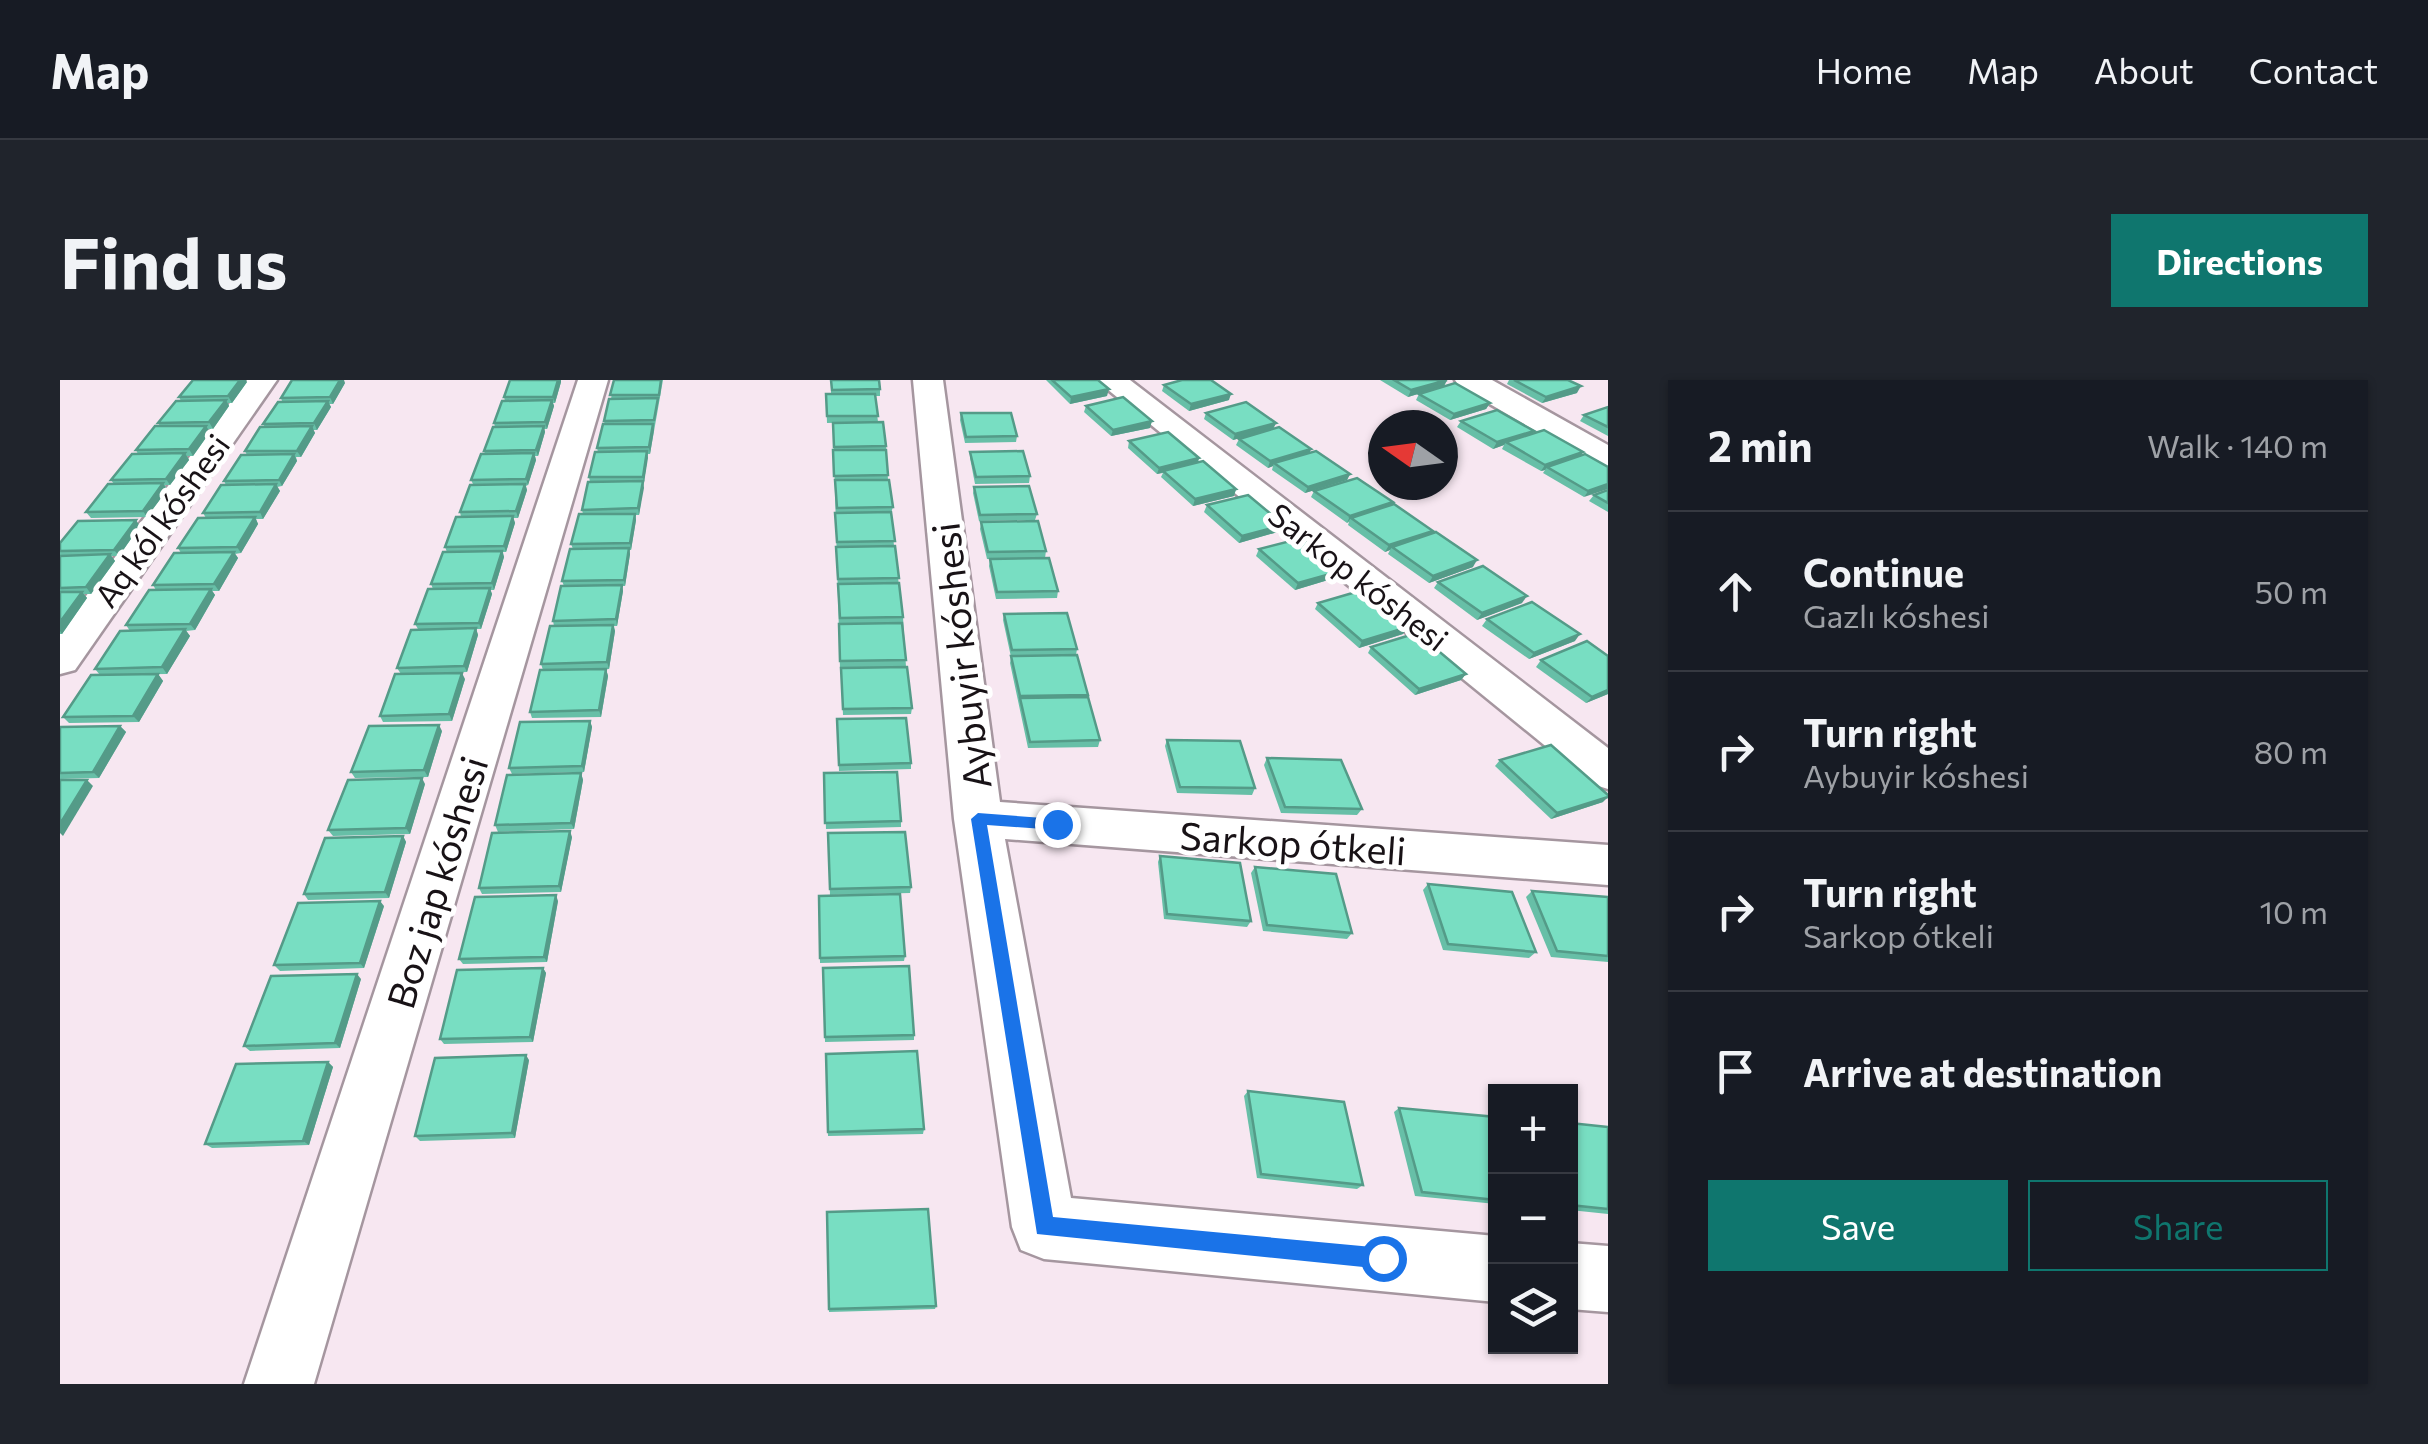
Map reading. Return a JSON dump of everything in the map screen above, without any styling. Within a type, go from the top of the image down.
[{"type":"street","name":"Aq kól kóshesi","points":[[60,660],[262,380]]},
{"type":"street","name":"Boz jap kóshesi","points":[[279,1384],[592,380]]},
{"type":"street","name":"Aybuyir kóshesi","points":[[928,380],[978,819],[1044,1227],[1488,1267]]},
{"type":"street","name":"Sarkop kóshesi","points":[[1111,380],[1608,772]]},
{"type":"street","points":[[1470,380],[1608,459]]},
{"type":"street","name":"Sarkop ótkeli","points":[[978,819],[1608,865]]},
{"type":"street","points":[[1578,1277],[1608,1279]]},
{"type":"building","points":[[193,380],[240,380],[228,396],[179,397]]},
{"type":"building","points":[[292,380],[340,380],[330,397],[281,398]]},
{"type":"building","points":[[510,380],[558,380],[553,397],[504,397]]},
{"type":"building","points":[[614,380],[661,380],[659,395],[610,395]]},
{"type":"building","points":[[831,380],[879,380],[880,389],[832,390]]},
{"type":"building","points":[[1052,380],[1098,380],[1109,389],[1071,397]]},
{"type":"building","points":[[1182,380],[1211,380],[1231,394],[1191,404],[1164,385]]},
{"type":"building","points":[[1394,380],[1447,380],[1411,390]]},
{"type":"building","points":[[1514,380],[1568,380],[1581,386],[1546,397]]},
{"type":"building","points":[[1455,383],[1490,403],[1458,413],[1419,394]]},
{"type":"building","points":[[826,394],[875,394],[878,416],[827,416]]},
{"type":"building","points":[[1123,397],[1152,421],[1113,430],[1086,406]]},
{"type":"building","points":[[658,398],[654,420],[604,421],[609,399]]},
{"type":"building","points":[[226,400],[209,422],[158,423],[176,401]]},
{"type":"building","points":[[552,400],[545,422],[494,423],[502,401]]},
{"type":"building","points":[[328,401],[314,423],[263,424],[278,402]]},
{"type":"building","points":[[1246,402],[1276,423],[1235,434],[1206,413]]},
{"type":"building","points":[[1608,407],[1608,427],[1584,415]]},
{"type":"building","points":[[1497,410],[1534,431],[1497,442],[1461,421]]},
{"type":"building","points":[[961,413],[1011,413],[1017,436],[966,437]]},
{"type":"building","points":[[883,422],[886,446],[834,447],[833,423]]},
{"type":"building","points":[[603,424],[653,424],[649,447],[597,448]]},
{"type":"building","points":[[155,426],[206,426],[189,449],[136,450]]},
{"type":"building","points":[[312,426],[297,451],[245,451],[260,427]]},
{"type":"building","points":[[544,426],[536,450],[484,451],[493,427]]},
{"type":"building","points":[[1279,427],[1311,449],[1270,461],[1239,439]]},
{"type":"building","points":[[1544,430],[1583,452],[1545,465],[1506,442]]},
{"type":"building","points":[[1168,432],[1199,458],[1159,468],[1129,441]]},
{"type":"building","points":[[833,450],[886,450],[888,475],[834,476]]},
{"type":"building","points":[[647,451],[643,477],[589,477],[595,452]]},
{"type":"building","points":[[1023,451],[1030,476],[976,477],[970,452]]},
{"type":"building","points":[[1316,451],[1350,474],[1308,487],[1274,463]]},
{"type":"building","points":[[185,453],[166,479],[111,480],[132,454]]},
{"type":"building","points":[[534,453],[526,479],[471,480],[481,454]]},
{"type":"building","points":[[294,454],[279,480],[224,481],[241,455]]},
{"type":"building","points":[[1585,454],[1608,467],[1608,484],[1588,491],[1547,467]]},
{"type":"building","points":[[1203,461],[1236,489],[1195,499],[1163,471]]},
{"type":"building","points":[[1357,478],[1368,485],[1368,500],[1393,502],[1350,516],[1314,491]]},
{"type":"building","points":[[835,480],[889,480],[893,507],[837,508]]},
{"type":"building","points":[[643,481],[638,508],[582,510],[588,482]]},
{"type":"building","points":[[163,483],[143,511],[86,512],[108,484]]},
{"type":"building","points":[[276,484],[260,512],[203,513],[221,485]]},
{"type":"building","points":[[525,484],[516,511],[460,512],[470,485]]},
{"type":"building","points":[[1029,486],[1037,514],[980,515],[974,487]]},
{"type":"building","points":[[1608,490],[1608,503],[1594,495]]},
{"type":"building","points":[[1248,495],[1284,525],[1242,536],[1207,505]]},
{"type":"building","points":[[1394,504],[1433,531],[1389,545],[1351,518]]},
{"type":"building","points":[[891,512],[895,541],[837,542],[835,513]]},
{"type":"building","points":[[579,514],[635,514],[630,543],[571,544]]},
{"type":"building","points":[[513,516],[504,546],[445,547],[456,517]]},
{"type":"building","points":[[255,517],[237,547],[178,548],[198,518]]},
{"type":"building","points":[[136,520],[114,550],[60,551],[60,543],[78,521]]},
{"type":"building","points":[[1038,521],[1046,551],[988,552],[981,522]]},
{"type":"building","points":[[1436,532],[1477,560],[1433,576],[1392,547]]},
{"type":"building","points":[[1302,538],[1341,571],[1298,583],[1259,549]]},
{"type":"building","points":[[895,546],[899,578],[838,579],[836,547]]},
{"type":"building","points":[[629,548],[624,580],[562,581],[570,549]]},
{"type":"building","points":[[502,551],[492,583],[431,584],[443,552]]},
{"type":"building","points":[[234,552],[214,584],[153,585],[174,553]]},
{"type":"building","points":[[110,554],[86,587],[60,588],[60,556]]},
{"type":"building","points":[[1049,558],[1058,591],[997,592],[990,559]]},
{"type":"building","points":[[1483,566],[1527,596],[1482,613],[1438,582]]},
{"type":"building","points":[[899,583],[903,617],[840,618],[838,584]]},
{"type":"building","points":[[622,585],[616,619],[553,621],[561,586]]},
{"type":"building","points":[[490,588],[479,623],[415,624],[428,589]]},
{"type":"building","points":[[211,589],[190,624],[126,625],[149,590]]},
{"type":"building","points":[[1363,590],[1408,627],[1362,641],[1318,603]]},
{"type":"building","points":[[60,592],[82,592],[60,622]]},
{"type":"building","points":[[1532,602],[1580,634],[1534,653],[1487,619]]},
{"type":"building","points":[[1067,613],[1077,649],[1012,650],[1004,614]]},
{"type":"building","points":[[902,623],[906,660],[840,661],[839,624]]},
{"type":"building","points":[[613,625],[607,662],[541,664],[550,626]]},
{"type":"building","points":[[476,628],[464,666],[397,668],[411,630]]},
{"type":"building","points":[[185,629],[162,667],[95,669],[120,631]]},
{"type":"building","points":[[1417,633],[1466,674],[1419,689],[1371,647]]},
{"type":"building","points":[[1587,641],[1608,656],[1608,690],[1592,697],[1541,660]]},
{"type":"building","points":[[1077,655],[1088,695],[1020,696],[1011,656]]},
{"type":"building","points":[[907,667],[912,708],[843,709],[841,668]]},
{"type":"building","points":[[606,669],[599,710],[530,712],[540,670]]},
{"type":"building","points":[[462,673],[449,714],[380,716],[395,674]]},
{"type":"building","points":[[158,674],[133,716],[63,717],[91,675]]},
{"type":"building","points":[[1088,697],[1100,740],[1030,742],[1020,698]]},
{"type":"building","points":[[906,718],[911,763],[839,765],[837,719]]},
{"type":"building","points":[[590,721],[582,766],[509,768],[520,722]]},
{"type":"building","points":[[439,725],[424,770],[351,772],[369,726]]},
{"type":"building","points":[[120,726],[93,772],[60,773],[60,727]]},
{"type":"building","points":[[1167,740],[1240,741],[1255,788],[1180,787]]},
{"type":"building","points":[[1551,745],[1608,797],[1557,813],[1500,760]]},
{"type":"building","points":[[1267,758],[1341,760],[1362,809],[1285,807]]},
{"type":"building","points":[[897,772],[901,821],[825,823],[824,773]]},
{"type":"building","points":[[581,773],[571,823],[495,825],[507,775]]},
{"type":"building","points":[[422,778],[406,828],[328,830],[348,780]]},
{"type":"building","points":[[60,780],[87,780],[60,824]]},
{"type":"building","points":[[570,831],[559,886],[479,888],[492,833]]},
{"type":"building","points":[[905,832],[911,887],[830,889],[828,833]]},
{"type":"building","points":[[403,836],[385,892],[304,894],[325,838]]},
{"type":"building","points":[[1160,856],[1240,863],[1251,921],[1167,914]]},
{"type":"building","points":[[1255,867],[1336,874],[1352,933],[1267,925]]},
{"type":"building","points":[[1428,884],[1512,892],[1536,952],[1448,944]]},
{"type":"building","points":[[1532,891],[1608,897],[1608,956],[1557,951]]},
{"type":"building","points":[[900,894],[905,956],[820,958],[819,896]]},
{"type":"building","points":[[556,895],[544,957],[459,959],[475,897]]},
{"type":"building","points":[[380,901],[360,963],[274,965],[298,903]]},
{"type":"building","points":[[909,966],[914,1035],[825,1037],[823,968]]},
{"type":"building","points":[[543,968],[530,1037],[440,1039],[457,970]]},
{"type":"building","points":[[357,974],[335,1043],[244,1046],[271,976]]},
{"type":"building","points":[[917,1051],[924,1129],[828,1132],[826,1054]]},
{"type":"building","points":[[526,1055],[512,1133],[415,1136],[435,1058]]},
{"type":"building","points":[[328,1062],[303,1141],[205,1144],[236,1064]]},
{"type":"building","points":[[1248,1091],[1344,1102],[1363,1185],[1261,1174]]},
{"type":"building","points":[[1399,1108],[1488,1116],[1488,1199],[1422,1192]]},
{"type":"building","points":[[1578,1124],[1608,1127],[1608,1209],[1578,1206]]},
{"type":"building","points":[[928,1209],[936,1306],[829,1309],[827,1212]]},
{"type":"route","points":[[1057,824],[978,819],[1044,1227],[1383,1258]]}]
